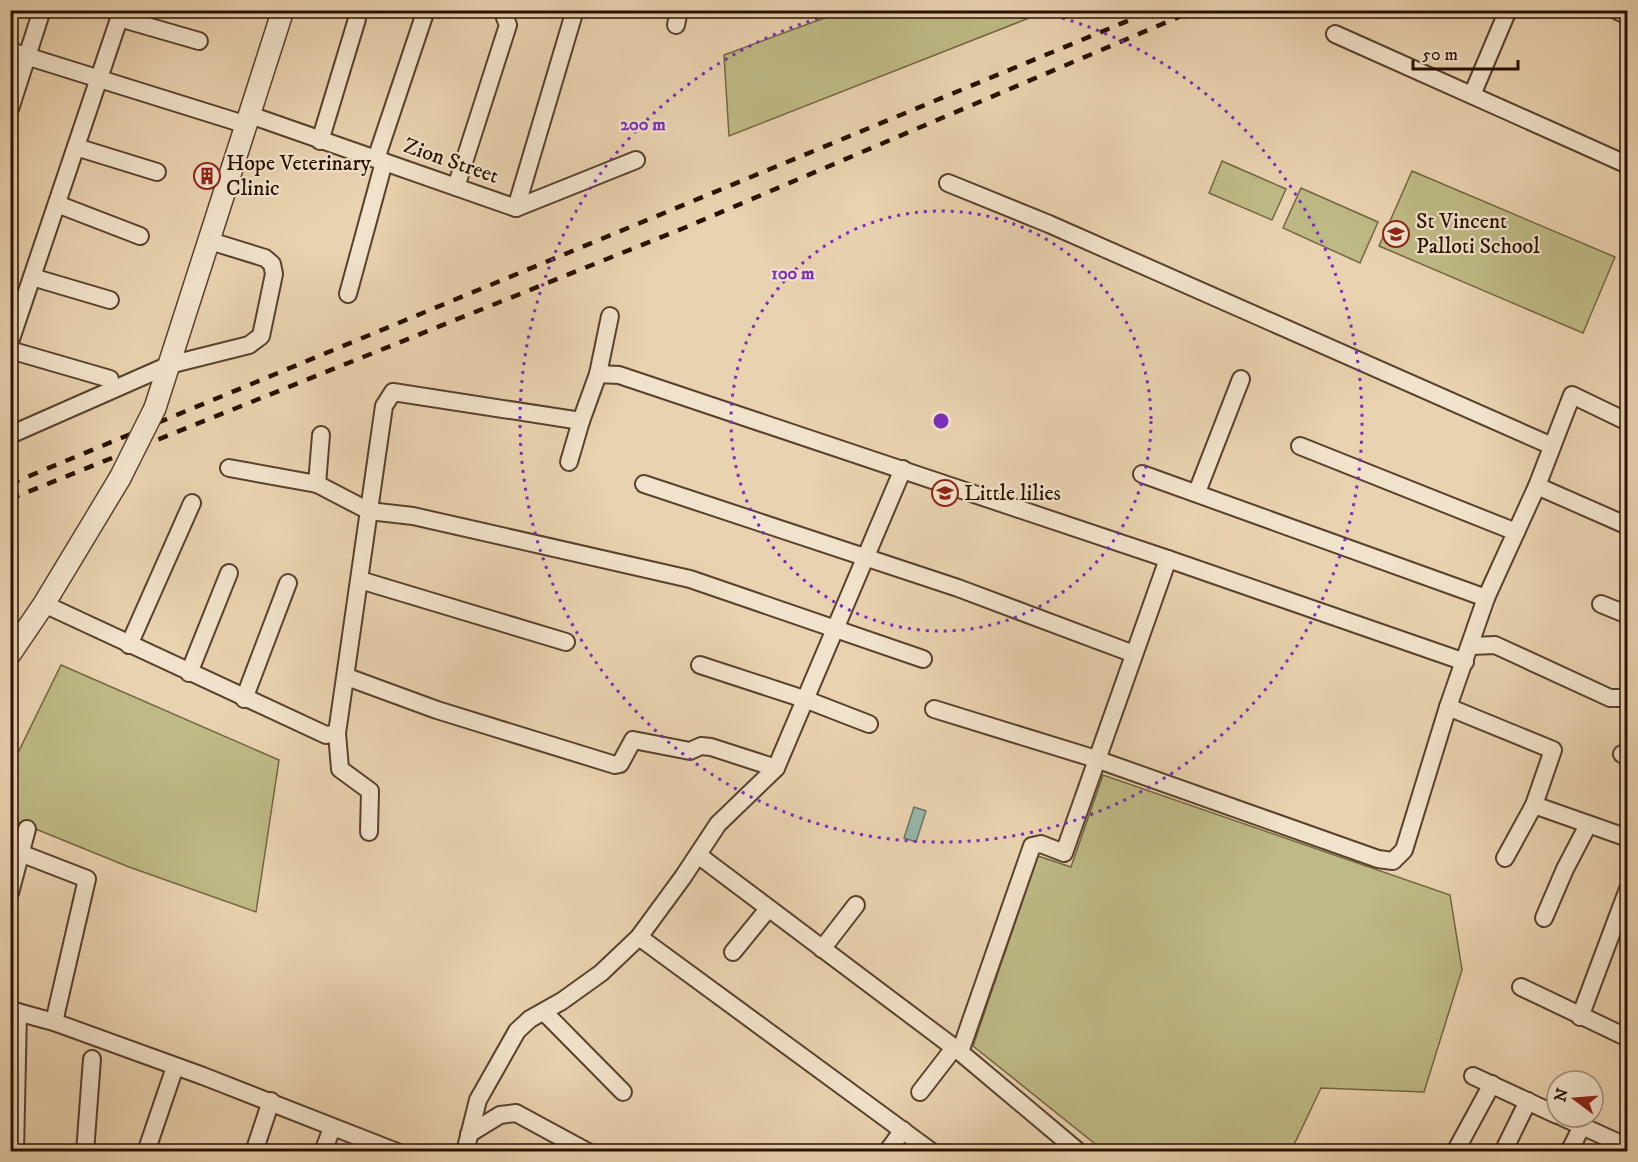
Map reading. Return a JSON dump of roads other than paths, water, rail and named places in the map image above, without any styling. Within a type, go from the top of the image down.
[{"type":"street","points":[[10,109],[42,10]]},
{"type":"street","points":[[13,647],[44,604],[120,478],[155,408],[283,10]]},
{"type":"street","points":[[348,294],[380,160],[426,10]]},
{"type":"street","points":[[516,208],[575,10]]},
{"type":"street","points":[[1472,95],[1508,10]]},
{"type":"street","points":[[1616,10],[1628,16]]},
{"type":"street","points":[[10,342],[121,14],[199,40]]},
{"type":"street","points":[[456,187],[505,18]]},
{"type":"street","points":[[320,141],[357,19]]},
{"type":"street","points":[[1335,34],[1628,165]]},
{"type":"street","name":"Zion Street","points":[[10,51],[99,79],[320,141],[516,208],[636,160]]},
{"type":"street","points":[[76,147],[157,172]]},
{"type":"street","points":[[948,183],[1049,224],[1552,447]]},
{"type":"street","points":[[57,204],[140,236]]},
{"type":"street","points":[[10,435],[169,365],[249,345],[261,336],[266,323],[274,274],[272,264],[265,258],[210,241]]},
{"type":"street","points":[[32,277],[110,300]]},
{"type":"street","points":[[569,462],[598,374],[610,316]]},
{"type":"street","points":[[10,350],[110,380]]},
{"type":"street","points":[[598,374],[619,375],[903,469],[1465,662]]},
{"type":"street","points":[[1197,492],[1241,380]]},
{"type":"street","points":[[369,832],[370,791],[340,769],[337,733],[347,677],[384,406],[393,392],[581,421]]},
{"type":"street","points":[[934,709],[1096,759],[1378,859],[1393,861],[1404,850],[1448,707],[1486,598],[1538,486],[1572,395],[1627,420]]},
{"type":"street","points":[[317,484],[321,435]]},
{"type":"street","points":[[1300,446],[1516,532]]},
{"type":"street","points":[[229,468],[317,484],[369,511],[413,516],[690,579],[923,659]]},
{"type":"street","points":[[465,1152],[478,1100],[517,1031],[530,1019],[601,973],[639,937],[718,824],[776,768],[807,700],[903,469]]},
{"type":"street","points":[[1142,474],[1486,598]]},
{"type":"street","points":[[644,484],[958,588],[1134,654]]},
{"type":"street","points":[[1538,486],[1628,526]]},
{"type":"street","points":[[129,645],[192,503]]},
{"type":"street","points":[[920,1092],[957,1050],[1032,846],[1041,844],[1064,853],[1168,559]]},
{"type":"street","points":[[189,673],[229,573]]},
{"type":"street","points":[[360,580],[566,642]]},
{"type":"street","points":[[244,699],[288,583]]},
{"type":"street","points":[[44,604],[244,699],[326,735],[337,733]]},
{"type":"street","points":[[1601,604],[1628,615]]},
{"type":"street","points":[[1471,646],[1495,645],[1610,698],[1628,698]]},
{"type":"street","points":[[700,665],[807,700],[869,724]]},
{"type":"street","points":[[347,677],[437,710],[615,765],[620,764],[633,740],[690,751],[700,746],[711,747],[776,768]]},
{"type":"street","points":[[1448,707],[1553,750],[1534,805],[1505,858]]},
{"type":"street","points":[[1534,805],[1628,838]]},
{"type":"street","points":[[1544,918],[1564,869],[1588,825]]},
{"type":"street","points":[[10,892],[27,829]]},
{"type":"street","points":[[20,853],[87,879],[54,1022]]},
{"type":"street","points":[[698,855],[957,1050],[1074,1150]]},
{"type":"street","points":[[1580,1017],[1628,889]]},
{"type":"street","points":[[822,949],[856,905]]},
{"type":"street","points":[[733,952],[768,909]]},
{"type":"street","points":[[639,937],[932,1152]]},
{"type":"street","points":[[1521,987],[1628,1038]]},
{"type":"street","points":[[15,1152],[14,1011],[54,1022],[271,1101],[332,1128],[397,1152]]},
{"type":"street","points":[[544,1012],[623,1092]]},
{"type":"street","points":[[85,1152],[92,1059]]},
{"type":"street","points":[[146,1152],[175,1067]]},
{"type":"street","points":[[1473,1076],[1545,1109]]},
{"type":"street","points":[[1455,1152],[1492,1084]]},
{"type":"street","points":[[254,1152],[271,1101]]},
{"type":"street","points":[[1503,1152],[1528,1101]]},
{"type":"street","points":[[469,1134],[500,1115],[516,1113],[588,1152]]},
{"type":"street","points":[[323,1152],[332,1128]]},
{"type":"street","points":[[1569,1152],[1580,1129]]},
{"type":"street","points":[[1589,1129],[1628,1147]]},
{"type":"street","points":[[886,1152],[903,1130]]},
{"type":"railway","points":[[10,484],[1154,10]]},
{"type":"railway","points":[[10,499],[684,228],[1195,10]]},
{"type":"place","name":"Hope Veterinary Clinic","points":[[207,176]]},
{"type":"place","name":"St Vincent Palloti School","points":[[1396,234]]},
{"type":"place","name":"Little lilies","points":[[945,493]]}]
